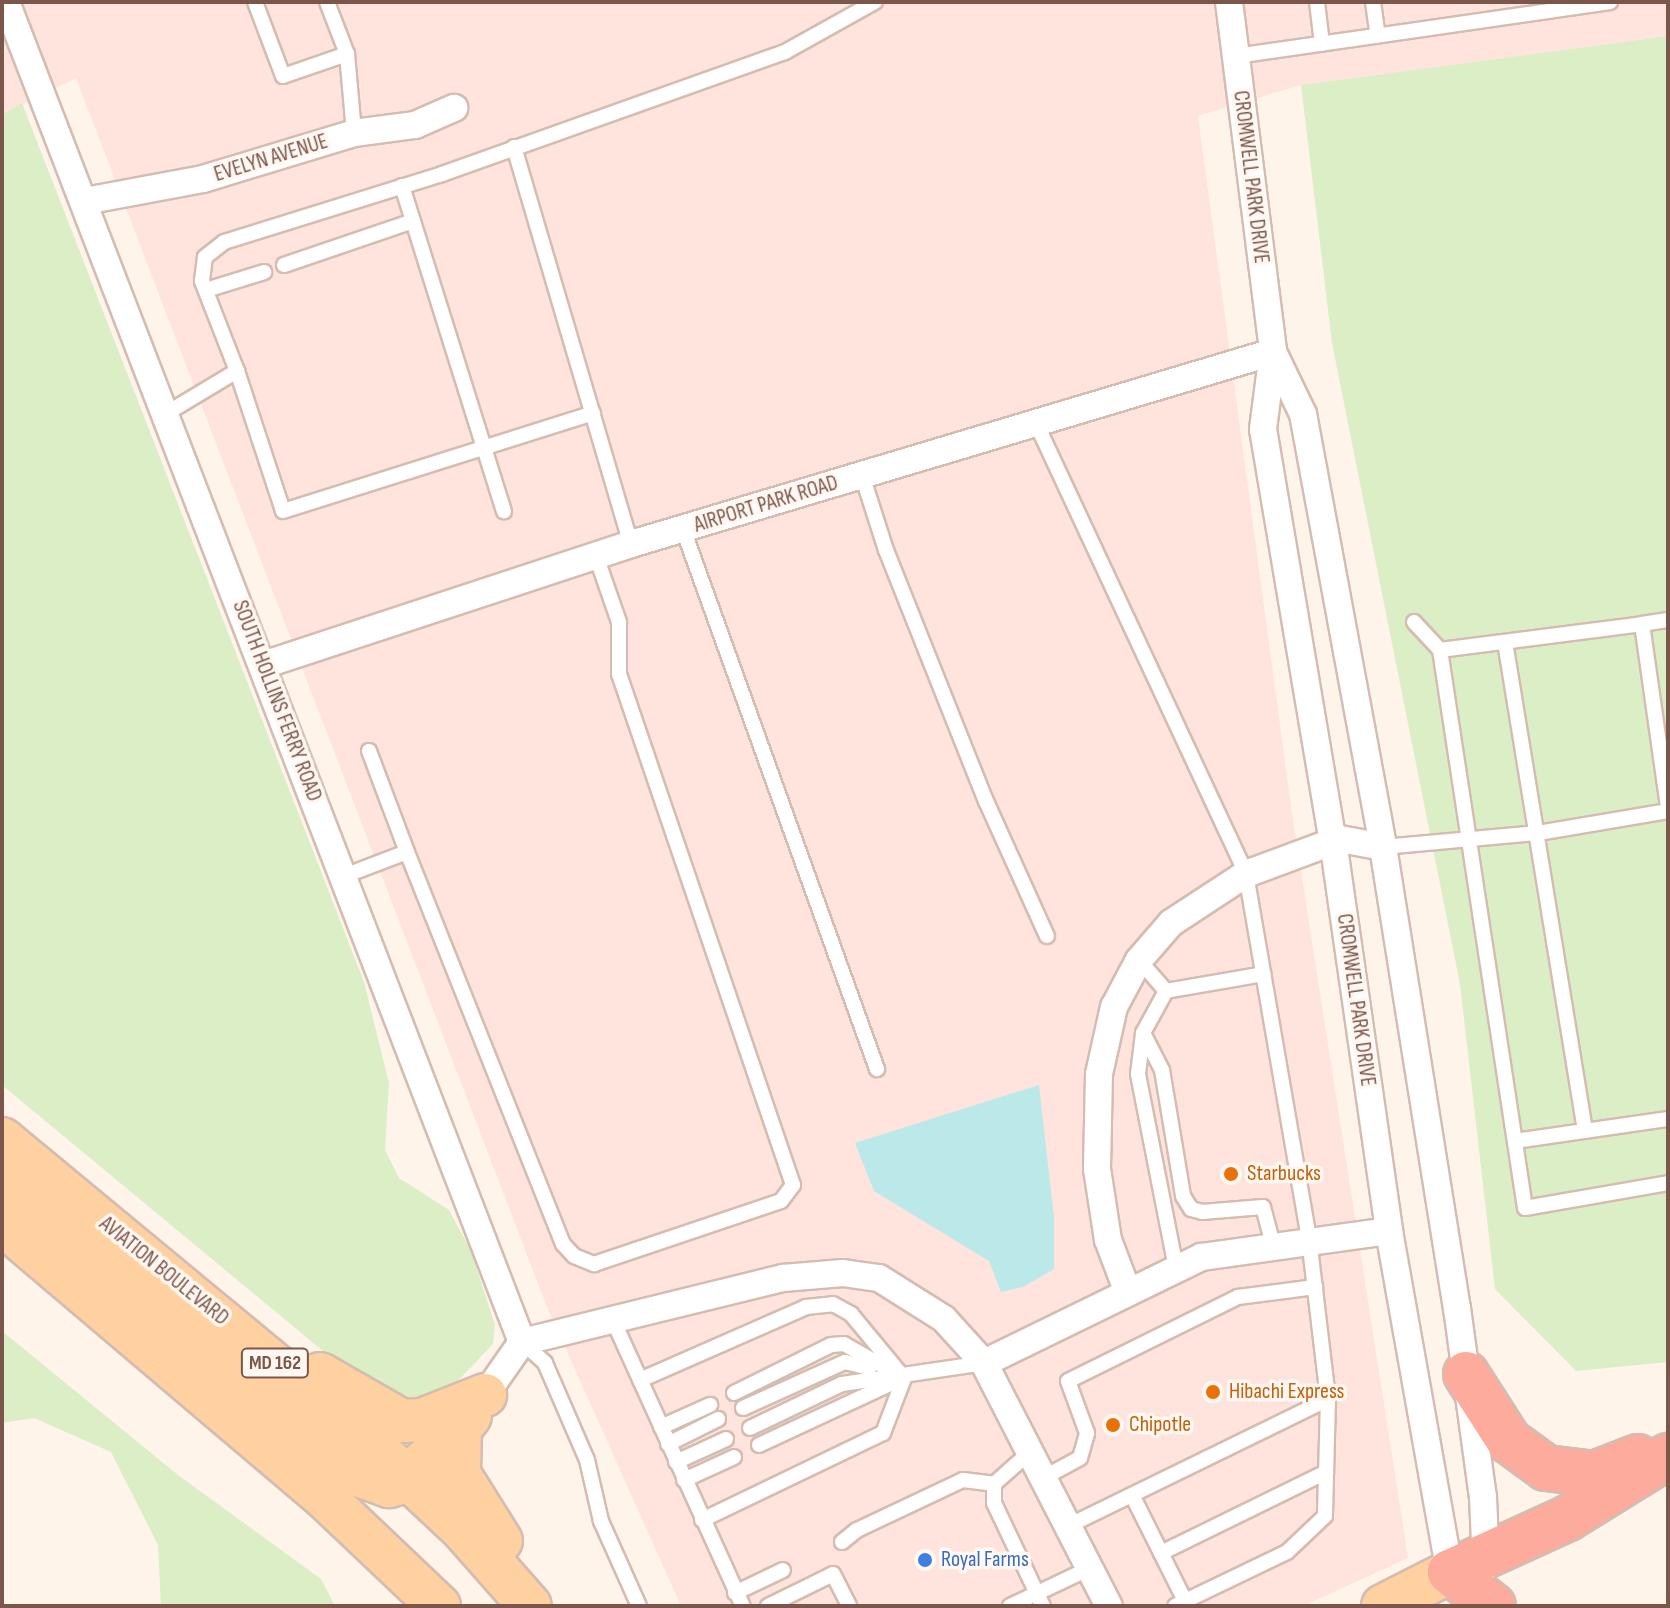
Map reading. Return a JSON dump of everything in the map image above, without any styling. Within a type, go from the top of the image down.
[{"type":"highway","points":[[1466,1374],[1509,1441],[1546,1468],[1594,1474],[1668,1441]]},
{"type":"highway","points":[[1474,1587],[1668,1456]]},
{"type":"main road","name":"AVIATION BOULEVARD","points":[[2,1139],[192,1294],[408,1477],[530,1606]]},
{"type":"main road","points":[[2,1181],[364,1477],[389,1486],[408,1477],[460,1429],[485,1395]]},
{"type":"main road","points":[[2,1224],[323,1496],[439,1606]]},
{"type":"main road","points":[[192,1294],[402,1421],[422,1420],[485,1395]]},
{"type":"main road","points":[[460,1429],[459,1474],[543,1606]]},
{"type":"main road","points":[[1383,1606],[1474,1587]]},
{"type":"street","name":"SOUTH HOLLINS FERRY ROAD","points":[[6,2],[167,413],[522,1342]]},
{"type":"street","name":"CROMWELL PARK DRIVE","points":[[1229,2],[1273,352],[1263,429],[1333,841],[1389,1231],[1474,1587]]},
{"type":"street","name":"EVELYN AVENUE","points":[[85,201],[203,179],[354,133],[415,125],[454,108]]},
{"type":"street","name":"CROMWELL PARK DRIVE","points":[[1273,352],[1303,414],[1383,847],[1466,1374],[1474,1587]]},
{"type":"street","name":"AIRPORT PARK ROAD","points":[[263,665],[631,544],[1273,352]]},
{"type":"street","points":[[1127,1290],[1108,1240],[1097,1169],[1099,1074],[1114,1007],[1139,960],[1171,923],[1246,874],[1333,841],[1383,847]]},
{"type":"street","points":[[984,1363],[1127,1290],[1201,1257],[1309,1239],[1389,1231]]},
{"type":"street","points":[[485,1395],[522,1342],[783,1278],[843,1273],[879,1278],[944,1319],[984,1363],[1109,1606]]},
{"type":"lane","points":[[327,2],[347,54],[354,133]]},
{"type":"lane","points":[[1317,2],[1322,44]]},
{"type":"lane","points":[[1373,2],[1378,36]]},
{"type":"lane","points":[[1236,56],[1610,2]]},
{"type":"lane","points":[[259,3],[283,76],[347,54]]},
{"type":"lane","points":[[593,413],[283,511],[237,371],[206,290],[205,257],[224,242],[402,186],[785,52],[870,3]]},
{"type":"lane","points":[[514,147],[631,544]]},
{"type":"lane","points":[[402,186],[504,511]]},
{"type":"lane","points":[[284,265],[413,221]]},
{"type":"lane","points":[[206,290],[264,272]]},
{"type":"lane","points":[[167,413],[237,371]]},
{"type":"lane","points":[[1036,423],[1246,874],[1309,1239],[1328,1399],[1325,1516],[1287,1552],[1180,1604],[1161,1553],[1132,1495]]},
{"type":"lane","points":[[862,475],[886,550],[980,787],[1047,936]]},
{"type":"lane","points":[[683,529],[877,1069]]},
{"type":"lane","points":[[369,751],[563,1244],[574,1256],[594,1264],[781,1201],[793,1185],[619,674],[619,622],[596,556]]},
{"type":"lane","points":[[1440,650],[1668,620]]},
{"type":"lane","points":[[1414,622],[1440,650],[1525,1208],[1668,1183]]},
{"type":"lane","points":[[1383,847],[1538,833],[1668,809],[1642,624]]},
{"type":"lane","points":[[1505,642],[1585,1130]]},
{"type":"lane","points":[[344,876],[407,852]]},
{"type":"lane","points":[[1139,960],[1166,991]]},
{"type":"lane","points":[[1166,991],[1264,974]]},
{"type":"lane","points":[[1166,991],[1143,1033],[1138,1074],[1176,1268]]},
{"type":"lane","points":[[1143,1033],[1162,1070],[1183,1196],[1191,1209],[1202,1212],[1263,1207],[1273,1244]]},
{"type":"lane","points":[[1515,1141],[1668,1119]]},
{"type":"lane","points":[[1043,1478],[1080,1458],[1087,1433],[1068,1381],[1238,1297],[1315,1287]]},
{"type":"lane","points":[[640,1380],[806,1307],[833,1304],[851,1314],[904,1378]]},
{"type":"lane","points":[[613,1320],[739,1600],[783,1570]]},
{"type":"lane","points":[[522,1342],[545,1363],[587,1460],[601,1521],[639,1606]]},
{"type":"lane","points":[[734,1393],[831,1345],[844,1344],[904,1378]]},
{"type":"lane","points":[[743,1408],[845,1362],[904,1378]]},
{"type":"lane","points":[[750,1428],[842,1384],[904,1378],[984,1363]]},
{"type":"lane","points":[[759,1445],[904,1378]]},
{"type":"lane","points":[[702,1520],[883,1433],[904,1378]]},
{"type":"lane","points":[[1068,1526],[1328,1399]]},
{"type":"lane","points":[[661,1427],[710,1405]]},
{"type":"lane","points":[[668,1444],[718,1419]]},
{"type":"lane","points":[[676,1462],[726,1439]]},
{"type":"lane","points":[[1030,1452],[994,1484],[994,1503],[1040,1599]]},
{"type":"lane","points":[[684,1480],[734,1457]]},
{"type":"lane","points":[[1161,1553],[1326,1472]]},
{"type":"lane","points":[[842,1542],[857,1530],[963,1480],[994,1484]]},
{"type":"lane","points":[[1010,1606],[1040,1599],[1090,1568]]},
{"type":"lane","points":[[768,1606],[833,1574],[849,1606]]},
{"type":"shaded area","points":[[2,2],[1668,2],[1668,36],[1301,85],[1198,116],[1291,807],[1408,1558],[1303,1606],[681,1606],[547,1307],[76,78],[2,115]]},
{"type":"green space","points":[[1668,36],[1668,1362],[1576,1371],[1495,1289],[1460,984],[1332,343],[1301,85]]},
{"type":"green space","points":[[22,103],[364,982],[389,1083],[385,1150],[399,1178],[449,1210],[471,1251],[495,1325],[493,1344],[454,1385],[401,1406],[335,1361],[2,1085],[2,115]]},
{"type":"green space","points":[[2,1331],[178,1475],[321,1579],[335,1606],[161,1606],[158,1545],[111,1452],[34,1418],[2,1423]]},
{"type":"water","points":[[1039,1085],[1054,1218],[1054,1269],[1023,1287],[1001,1292],[989,1261],[874,1191],[855,1143]]},
{"type":"place","name":"Starbucks","points":[[1231,1174]]},
{"type":"place","name":"Hibachi Express","points":[[1213,1392]]},
{"type":"place","name":"Chipotle","points":[[1113,1425]]},
{"type":"place","name":"Royal Farms","points":[[925,1560]]}]
